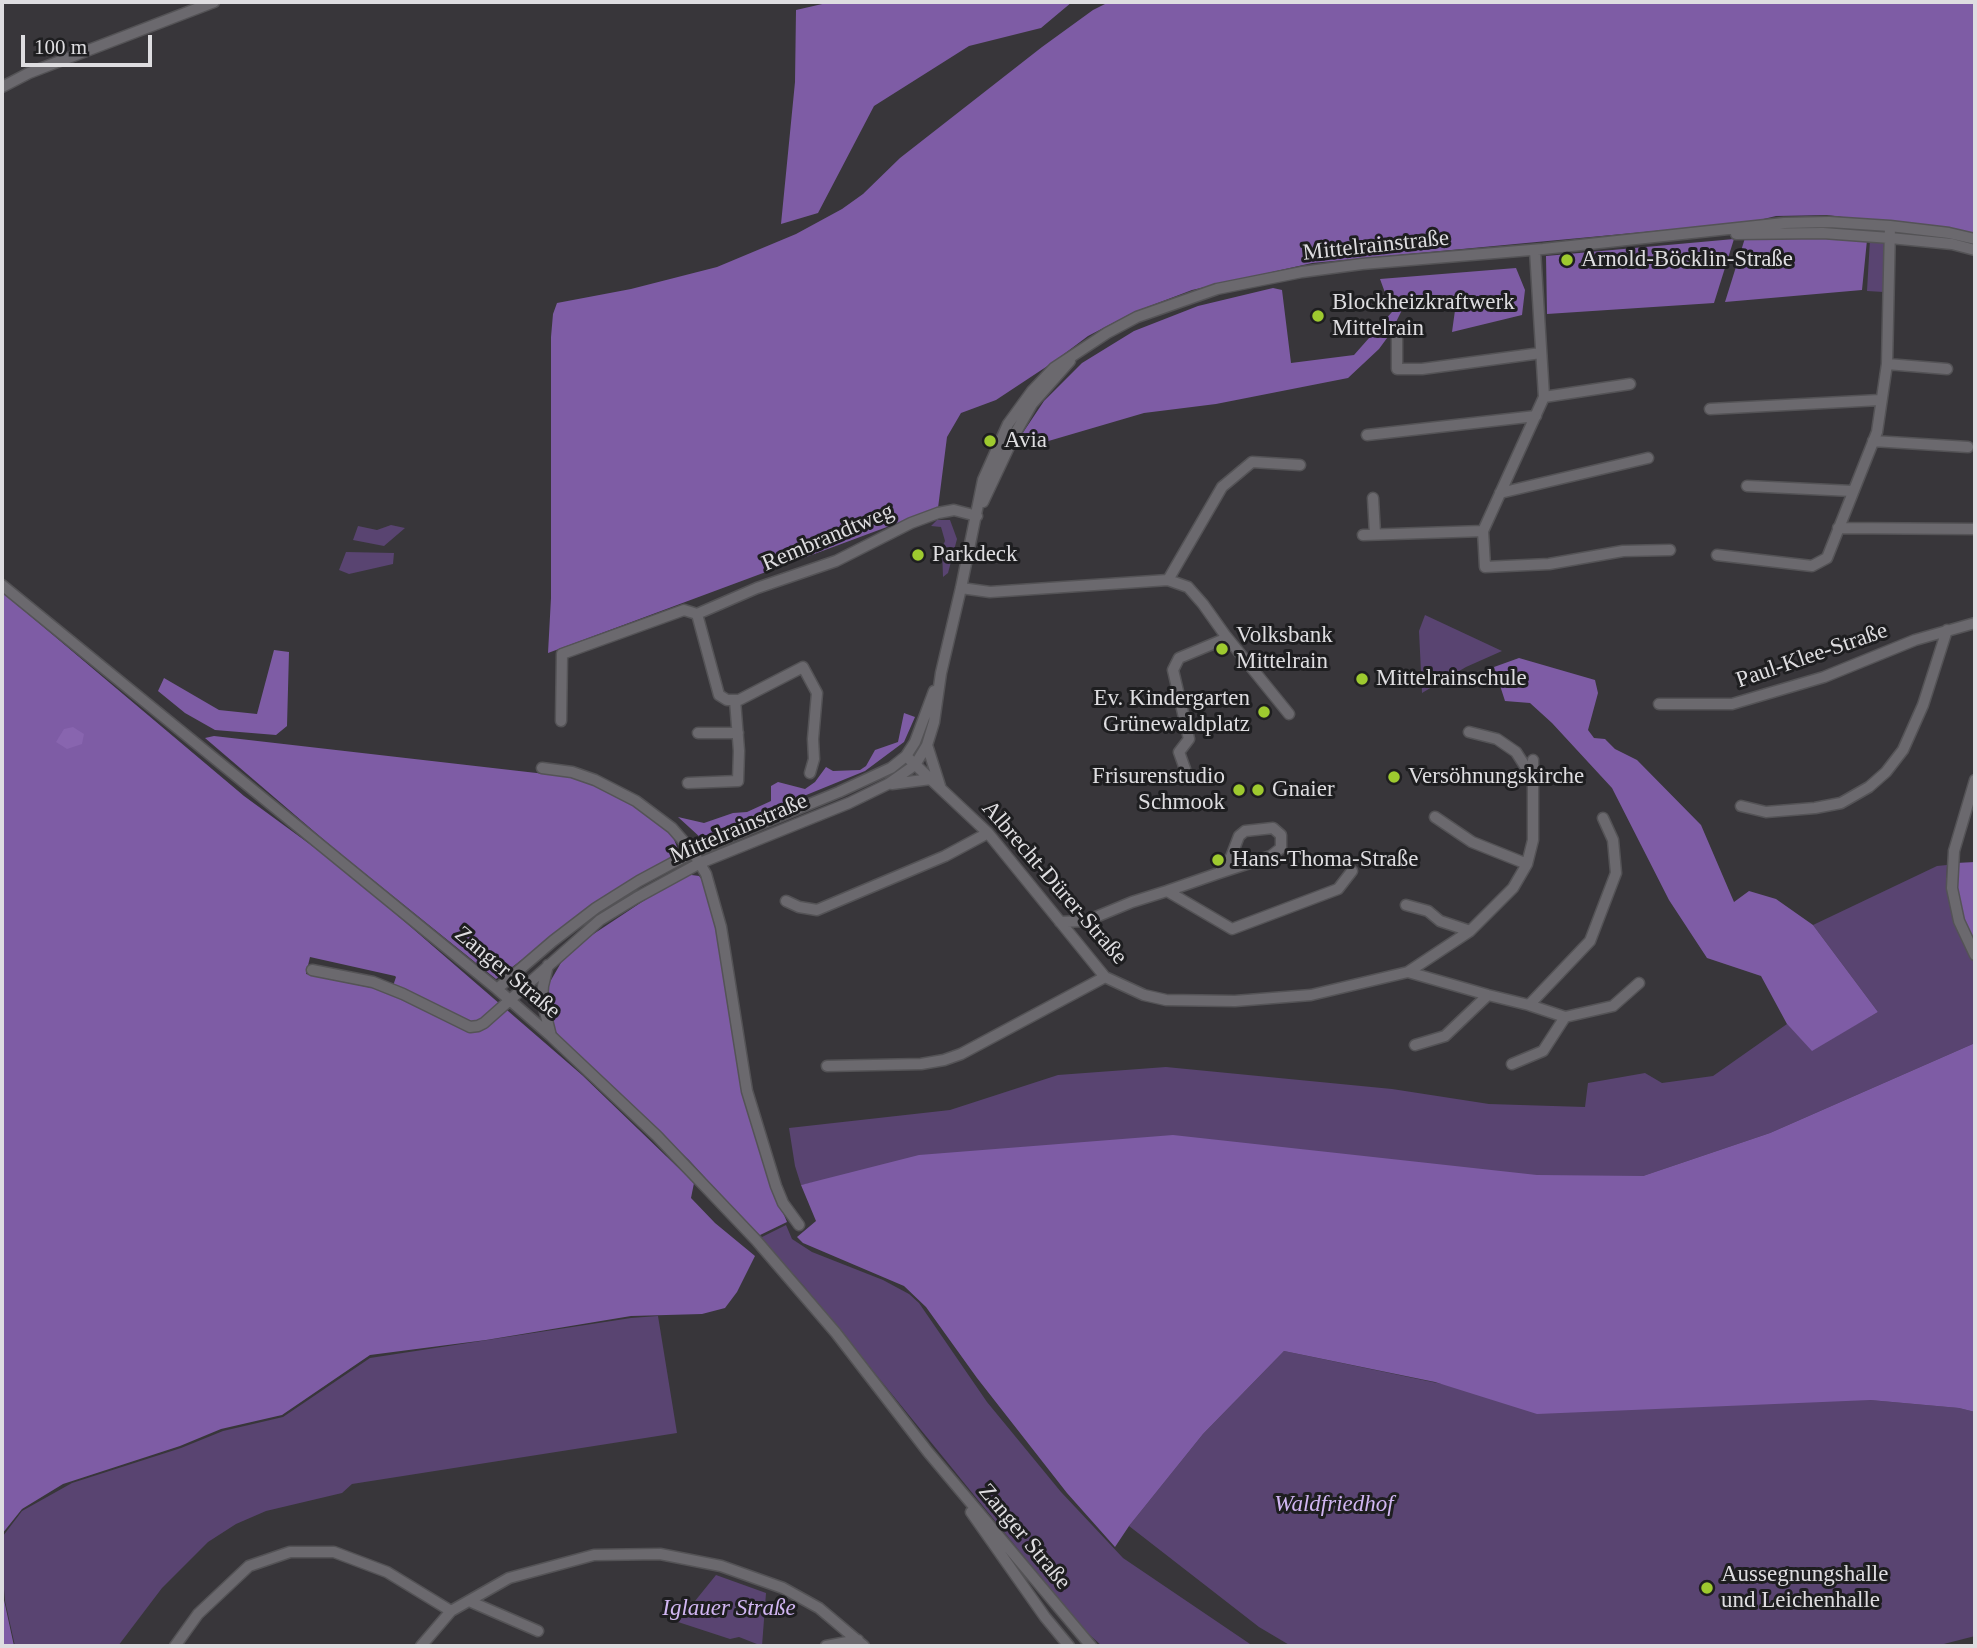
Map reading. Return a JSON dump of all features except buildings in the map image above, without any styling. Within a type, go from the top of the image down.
[{"type":"street","points":[[2,87],[29,73],[214,2]]},
{"type":"street","points":[[1717,555],[1812,566],[1827,558],[1874,441],[1887,364],[1890,232]]},
{"type":"street","name":"Mittelrainstraße","points":[[1890,232],[1975,250]]},
{"type":"street","name":"Mittelrainstraße","points":[[312,970],[373,982],[470,1027],[484,1023],[600,920],[700,863],[849,803],[888,784],[915,765],[927,745],[934,722],[941,673],[983,480],[1008,424],[1054,368],[1137,317],[1217,289],[1302,272],[1362,264],[1694,234],[1950,233],[1975,239]]},
{"type":"street","points":[[1535,250],[1544,397],[1483,531],[1485,567],[1549,564],[1623,551],[1670,550]]},
{"type":"street","points":[[1397,340],[1397,369],[1422,369],[1541,353]]},
{"type":"street","points":[[1887,364],[1947,369]]},
{"type":"street","points":[[1544,397],[1630,384]]},
{"type":"street","points":[[1710,409],[1880,400]]},
{"type":"street","points":[[1367,435],[1536,416]]},
{"type":"street","points":[[1874,441],[1968,447]]},
{"type":"street","points":[[1500,494],[1648,458]]},
{"type":"street","points":[[1168,580],[1222,487],[1252,462],[1300,465]]},
{"type":"street","points":[[1747,486],[1852,491]]},
{"type":"street","points":[[1373,498],[1375,534]]},
{"type":"street","name":"Rembrandtweg","points":[[561,720],[562,654],[684,610],[696,614],[757,588],[836,561],[911,523],[938,513],[954,510],[977,516]]},
{"type":"street","points":[[1838,528],[1975,529]]},
{"type":"street","points":[[1363,535],[1483,531]]},
{"type":"street","points":[[961,588],[990,592],[1168,580],[1188,587],[1289,713]]},
{"type":"street","name":"Zanger Straße","points":[[2,585],[497,989],[657,1136],[756,1240],[836,1333],[929,1452],[1091,1646]]},
{"type":"street","points":[[696,614],[719,695],[727,700],[739,700],[803,667],[817,694],[814,759],[810,773]]},
{"type":"street","name":"Paul-Klee-Straße","points":[[1659,704],[1732,705],[1824,677],[1915,640],[1975,623]]},
{"type":"street","points":[[1741,806],[1766,811],[1815,808],[1841,803],[1869,787],[1886,772],[1903,750],[1923,705],[1947,630]]},
{"type":"street","points":[[1185,769],[1179,752],[1189,739],[1173,670],[1179,658],[1227,638]]},
{"type":"street","name":"Mittelrainstraße","points":[[497,989],[596,908],[639,881],[693,852],[874,777],[906,756],[919,731],[941,673]]},
{"type":"street","points":[[688,783],[738,782],[735,700]]},
{"type":"street","points":[[1469,732],[1497,739],[1516,752],[1532,778]]},
{"type":"street","points":[[698,733],[738,733]]},
{"type":"street","points":[[888,784],[913,780],[936,783],[927,745]]},
{"type":"street","name":"Albrecht-Dürer-Straße","points":[[906,756],[988,833],[1105,977],[1144,995],[1166,1000],[1248,1001],[1311,995],[1408,972],[1470,931],[1513,888],[1527,864],[1533,840],[1533,760]]},
{"type":"street","points":[[542,768],[572,772],[595,780],[636,801],[672,828],[700,863],[706,874],[721,927],[747,1091],[776,1186],[783,1203],[799,1225]]},
{"type":"street","points":[[1975,782],[1954,851],[1952,888],[1959,921],[1975,955]]},
{"type":"street","points":[[1435,817],[1472,842],[1527,864]]},
{"type":"street","points":[[1529,1004],[1590,941],[1616,873],[1613,840],[1603,818]]},
{"type":"street","points":[[1060,922],[1086,921],[1278,852],[1281,848],[1281,835],[1273,828],[1245,831],[1238,836],[1231,857],[1219,873]]},
{"type":"street","points":[[786,901],[817,911],[944,856],[988,833]]},
{"type":"street","points":[[1167,891],[1232,929],[1338,889],[1352,871]]},
{"type":"street","points":[[1406,905],[1428,911],[1440,921],[1470,931]]},
{"type":"street","points":[[549,965],[542,986],[542,1000],[551,1036]]},
{"type":"street","points":[[1408,972],[1529,1004],[1565,1017],[1613,1006],[1639,983]]},
{"type":"street","points":[[827,1066],[921,1064],[944,1060],[961,1054],[1105,977]]},
{"type":"street","points":[[1415,1045],[1445,1036],[1488,995]]},
{"type":"street","points":[[1512,1063],[1543,1051],[1565,1017]]},
{"type":"street","name":"Zanger Straße","points":[[929,1452],[1045,1617],[1069,1646]]},
{"type":"street","points":[[175,1646],[198,1614],[249,1566],[290,1552],[334,1552],[387,1573],[451,1611]]},
{"type":"street","points":[[421,1646],[451,1611],[509,1578],[594,1555],[660,1554],[720,1566],[783,1588],[818,1608],[861,1643]]},
{"type":"street","points":[[469,1601],[538,1631]]},
{"type":"street","points":[[826,1646],[861,1643]]},
{"type":"green space","points":[[1870,239],[1887,241],[1884,292],[1867,291]]},
{"type":"green space","points":[[937,520],[950,520],[957,539],[948,573],[943,577],[942,548],[945,541],[941,527],[931,526]]},
{"type":"green space","points":[[391,525],[405,528],[384,546],[353,540],[358,526],[377,530]]},
{"type":"green space","points":[[346,552],[394,553],[393,564],[349,574],[339,570]]},
{"type":"green space","points":[[1425,615],[1502,651],[1466,667],[1422,693],[1419,631]]},
{"type":"green space","points":[[1947,865],[1946,885],[1954,924],[1975,962],[1975,1043],[1770,1133],[1643,1176],[816,1182],[801,1185],[795,1166],[789,1128],[950,1110],[1058,1075],[1166,1067],[1392,1089],[1489,1104],[1585,1107],[1588,1083],[1645,1073],[1662,1083],[1713,1076],[1787,1024],[1812,1050],[1878,1012],[1813,925],[1937,866]]},
{"type":"green space","points":[[786,1225],[792,1239],[812,1252],[883,1280],[909,1294],[919,1303],[987,1402],[1061,1492],[1123,1558],[1253,1646],[1102,1646],[1083,1629],[803,1285],[760,1238]]},
{"type":"green space","points":[[658,1316],[677,1433],[352,1484],[342,1493],[266,1511],[236,1524],[208,1542],[162,1588],[118,1646],[15,1646],[5,1601],[3,1536],[22,1511],[72,1483],[181,1448],[223,1431],[283,1417],[370,1358]]},
{"type":"green space","name":"Waldfriedhof","points":[[1284,1351],[1442,1384],[1870,1400],[1959,1408],[1975,1412],[1975,1636],[1936,1646],[1291,1646],[1259,1627],[1129,1526],[1203,1434]]},
{"type":"green space","name":"Iglauer Straße","points":[[716,1575],[766,1593],[762,1646],[739,1637],[730,1639],[678,1622]]},
{"type":"shaded area","points":[[831,2],[1072,2],[1041,28],[969,46],[874,106],[818,213],[781,224],[795,82],[796,10]]},
{"type":"shaded area","points":[[1109,2],[1975,2],[1975,234],[1827,215],[1776,216],[1751,222],[1312,263],[1192,290],[1134,312],[1088,336],[996,400],[961,413],[947,437],[938,508],[548,653],[551,598],[551,337],[557,303],[631,289],[717,267],[796,234],[842,209],[863,194],[900,158],[1042,47],[1093,10]]},
{"type":"shaded area","points":[[1832,236],[1867,240],[1862,290],[1725,302],[1745,238]]},
{"type":"shaded area","points":[[1734,239],[1714,303],[1547,314],[1546,256]]},
{"type":"shaded area","points":[[1516,268],[1525,290],[1522,315],[1452,332],[1456,303],[1406,302],[1379,349],[1348,378],[1216,404],[1144,413],[1028,447],[1022,434],[1044,401],[1082,363],[1134,331],[1198,306],[1273,288],[1282,290],[1291,363],[1354,355],[1392,312],[1380,279]]},
{"type":"shaded area","points":[[2,592],[244,796],[345,870],[582,1075],[694,1183],[691,1198],[715,1223],[755,1256],[737,1292],[725,1308],[702,1314],[631,1316],[486,1340],[370,1355],[282,1415],[221,1429],[180,1446],[63,1484],[22,1509],[2,1534]],"holes":[[[310,957],[395,976],[391,992],[306,974]]]},
{"type":"shaded area","points":[[274,650],[289,652],[287,726],[276,735],[215,730],[185,713],[158,691],[164,678],[219,710],[257,714]]},
{"type":"shaded area","points":[[1519,658],[1595,680],[1598,693],[1588,730],[1594,738],[1605,739],[1615,749],[1637,760],[1701,825],[1734,902],[1749,891],[1776,899],[1813,925],[1878,1012],[1812,1051],[1787,1024],[1761,976],[1707,958],[1669,900],[1612,788],[1530,703],[1505,701],[1494,667]]},
{"type":"shaded area","points":[[904,713],[915,717],[904,742],[865,771],[701,838],[678,817],[704,823],[733,813],[747,812],[771,801],[771,786],[778,782],[805,789],[815,782],[826,767],[833,771],[860,770],[866,766],[875,750],[898,742]]},
{"type":"shaded area","points":[[73,727],[84,734],[82,744],[67,749],[56,742],[64,729]]},
{"type":"shaded area","points":[[214,736],[580,778],[626,799],[671,832],[679,852],[596,905],[496,979],[337,851],[205,738]]},
{"type":"shaded area","points":[[1975,862],[1975,945],[1957,900],[1956,863]]},
{"type":"shaded area","points":[[684,874],[699,876],[708,887],[721,927],[746,1091],[768,1177],[787,1222],[758,1236],[689,1160],[616,1093],[559,1036],[549,1022],[547,987],[562,961],[586,939]]},
{"type":"shaded area","points":[[1975,1043],[1975,1412],[1959,1408],[1870,1400],[1537,1414],[1435,1382],[1284,1351],[1203,1434],[1115,1547],[1067,1493],[977,1378],[926,1307],[904,1286],[803,1243],[797,1237],[816,1221],[801,1185],[919,1155],[1173,1135],[1537,1175],[1643,1176],[1770,1133]]},
{"type":"shaded area","points":[[2,1575],[4,1600],[14,1646],[2,1646]]},
{"type":"place","name":"Arnold-Böcklin-Straße","points":[[1567,260]]},
{"type":"place","name":"Blockheizkraftwerk Mittelrain","points":[[1318,316]]},
{"type":"place","name":"Avia","points":[[990,441]]},
{"type":"place","name":"Parkdeck","points":[[918,555]]},
{"type":"place","name":"Volksbank Mittelrain","points":[[1222,649]]},
{"type":"place","name":"Mittelrainschule","points":[[1362,679]]},
{"type":"place","name":"Ev. Kindergarten Grünewaldplatz","points":[[1264,712]]},
{"type":"place","name":"Versöhnungskirche","points":[[1394,777]]},
{"type":"place","name":"Frisurenstudio Schmook","points":[[1239,790]]},
{"type":"place","name":"Gnaier","points":[[1258,790]]},
{"type":"place","name":"Hans-Thoma-Straße","points":[[1218,860]]},
{"type":"place","name":"Aussegnungshalle und Leichenhalle","points":[[1707,1588]]}]
